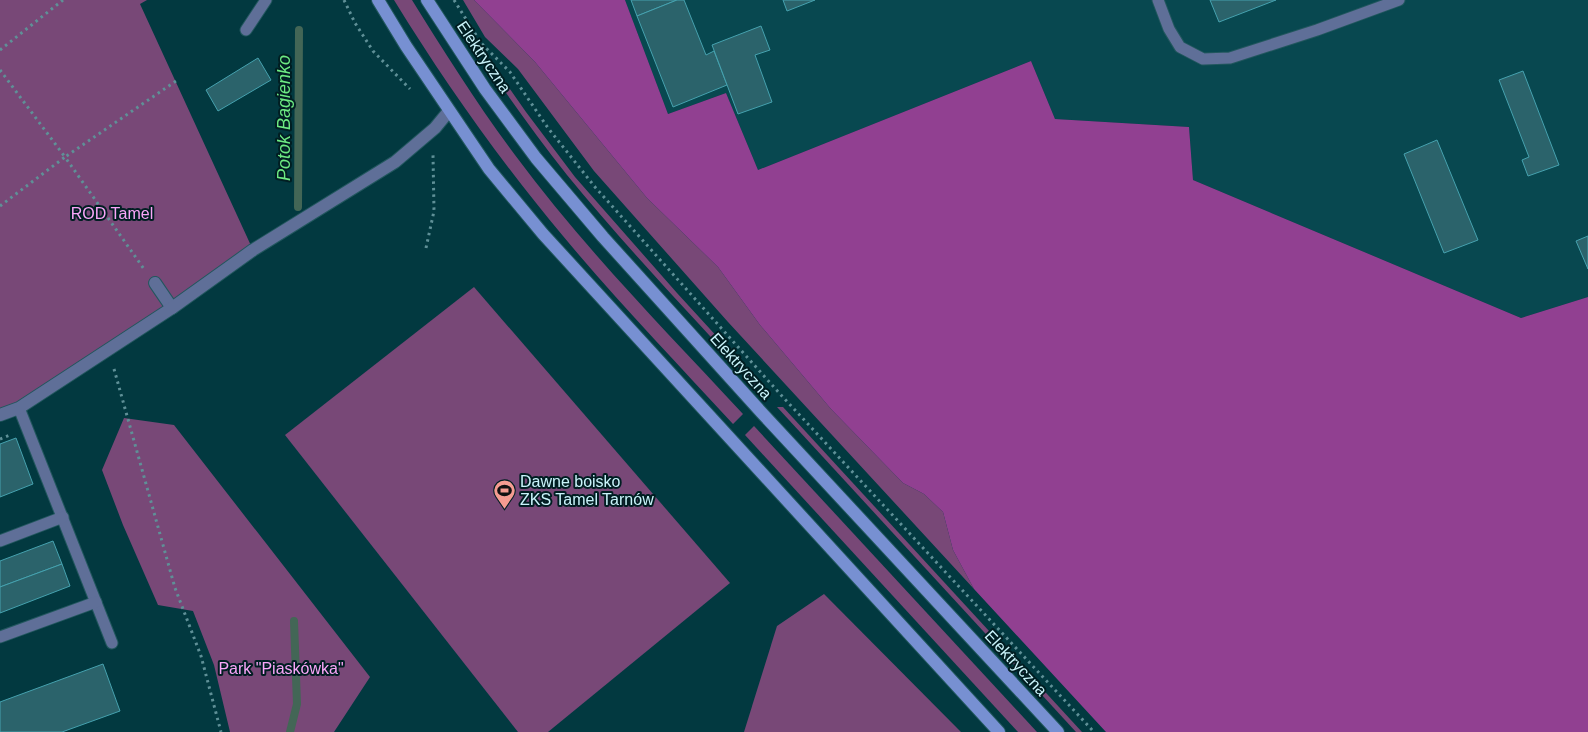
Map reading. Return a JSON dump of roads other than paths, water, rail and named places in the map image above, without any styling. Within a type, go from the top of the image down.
[{"type":"main road","points":[[378,0],[406,46],[489,169],[543,234],[999,732]]},
{"type":"main road","name":"Elektryczna","points":[[427,0],[485,89],[531,150],[609,243],[761,412],[1058,732]]},
{"type":"street","points":[[0,415],[19,408],[172,308],[252,250],[395,162],[429,133],[449,111]]},
{"type":"street","points":[[155,283],[172,308]]},
{"type":"lane","points":[[246,30],[266,0]]},
{"type":"lane","points":[[1158,0],[1169,29],[1180,47],[1203,60],[1230,58],[1317,30],[1399,0]]},
{"type":"lane","points":[[19,408],[112,643]]},
{"type":"lane","points":[[0,541],[63,518]]},
{"type":"lane","points":[[0,636],[96,602]]},
{"type":"waterway","name":"Potok Bagienko","points":[[298,207],[299,30]]},
{"type":"waterway","name":"Potok Bagienko","points":[[290,732],[297,704],[294,621]]},
{"type":"place","name":"Dawne boisko ZKS Tamel Tarnów","points":[[504,509]]},
{"type":"park label","name":"ROD Tamel","points":[[112,213]]},
{"type":"park label","name":"Park \"Piaskówka\"","points":[[281,668]]}]
